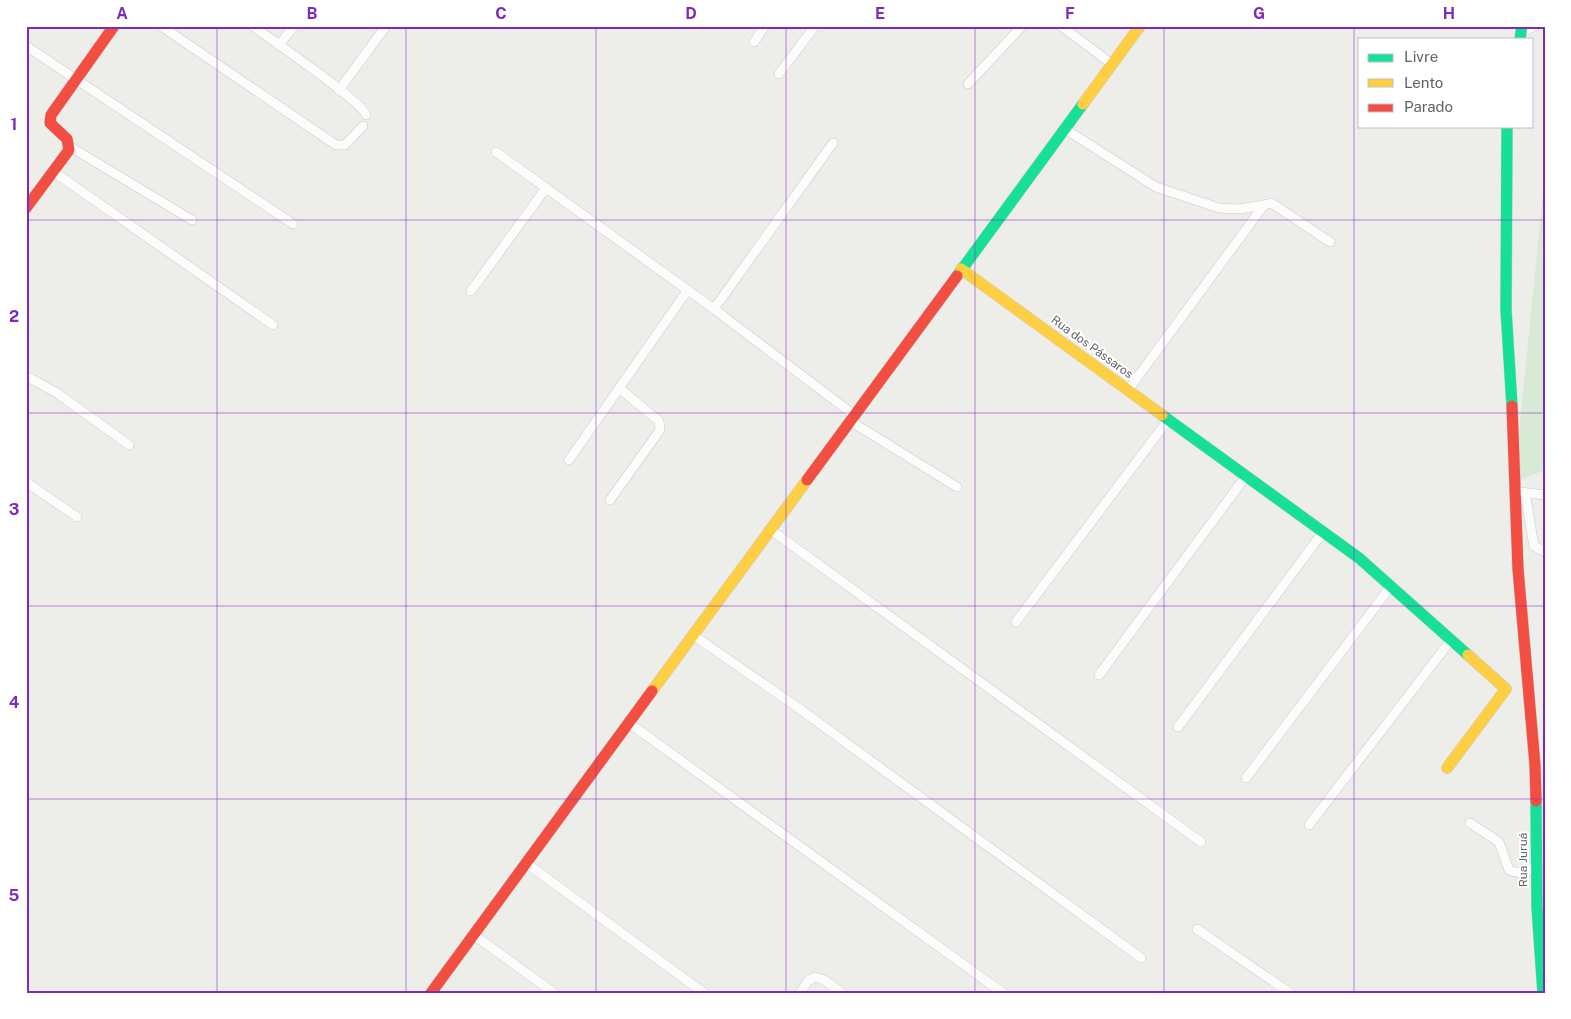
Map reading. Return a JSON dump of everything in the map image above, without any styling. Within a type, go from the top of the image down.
[{"type":"street","points":[[26,208],[67,154],[69,146],[67,139],[51,124],[50,118],[114,26]]},
{"type":"street","points":[[161,26],[336,145],[345,145],[363,126]]},
{"type":"street","points":[[253,26],[340,90],[365,110],[366,115]]},
{"type":"street","points":[[279,45],[294,26]]},
{"type":"street","points":[[340,90],[386,26]]},
{"type":"street","points":[[754,42],[765,26]]},
{"type":"street","points":[[779,74],[815,26]]},
{"type":"street","points":[[968,84],[1022,26]]},
{"type":"street","points":[[1061,26],[1112,64]]},
{"type":"street","points":[[431,993],[1140,26]]},
{"type":"street","points":[[1522,32],[1535,26]]},
{"type":"street","points":[[26,46],[77,78],[293,224]]},
{"type":"street","name":"Rua Juruá","points":[[1507,128],[1506,310],[1520,492],[1518,569],[1532,728],[1540,766],[1537,863],[1543,993]]},
{"type":"street","points":[[1065,129],[1156,187],[1219,208],[1240,209],[1271,204],[1330,242]]},
{"type":"street","points":[[714,309],[833,143]]},
{"type":"street","points":[[69,146],[192,220]]},
{"type":"street","points":[[496,152],[687,292],[714,309],[852,418],[957,487]]},
{"type":"street","points":[[54,172],[273,325]]},
{"type":"street","points":[[471,291],[546,188]]},
{"type":"street","points":[[1128,390],[1264,205]]},
{"type":"street","name":"Rua dos Pássaros","points":[[961,270],[1360,558],[1506,689],[1446,768]]},
{"type":"street","points":[[568,460],[687,292]]},
{"type":"street","points":[[26,376],[57,393],[129,446]]},
{"type":"street","points":[[610,500],[660,430],[659,420],[619,388]]},
{"type":"street","points":[[1016,622],[1168,420]]},
{"type":"street","points":[[1099,675],[1246,476]]},
{"type":"street","points":[[26,482],[77,517]]},
{"type":"street","points":[[1545,495],[1520,492],[1534,546],[1545,552]]},
{"type":"street","points":[[771,530],[1201,842]]},
{"type":"street","points":[[1178,728],[1323,532]]},
{"type":"street","points":[[1246,778],[1391,586]]},
{"type":"street","points":[[693,635],[798,707],[1141,958]]},
{"type":"street","points":[[1309,825],[1451,640]]},
{"type":"street","points":[[629,723],[1002,993]]},
{"type":"street","points":[[1470,823],[1501,845],[1509,870],[1520,873],[1530,870],[1537,863]]},
{"type":"street","points":[[526,863],[704,993]]},
{"type":"street","points":[[1197,929],[1290,993]]},
{"type":"street","points":[[474,935],[554,993]]},
{"type":"street","points":[[800,993],[808,981],[816,977],[824,980],[842,993]]},
{"type":"green space","points":[[1545,174],[1545,470],[1514,482]]},
{"type":"traffic: fast","points":[[1520,38],[1522,26]]},
{"type":"traffic: fast","points":[[957,276],[1083,104]]},
{"type":"traffic: fast","points":[[1507,128],[1506,310],[1512,406]]},
{"type":"traffic: fast","points":[[1162,415],[1359,558],[1468,655]]},
{"type":"traffic: fast","points":[[1536,801],[1537,907],[1543,993]]},
{"type":"traffic: slow","points":[[1083,104],[1140,26]]},
{"type":"traffic: slow","points":[[961,269],[1162,415]]},
{"type":"traffic: slow","points":[[652,691],[807,480]]},
{"type":"traffic: slow","points":[[1447,768],[1506,689],[1468,655]]},
{"type":"traffic: jam","points":[[26,208],[69,150],[67,139],[50,123],[51,115],[114,26]]},
{"type":"traffic: jam","points":[[807,480],[957,276]]},
{"type":"traffic: jam","points":[[1512,406],[1518,569],[1535,765],[1536,801]]},
{"type":"traffic: jam","points":[[431,993],[652,691]]}]
